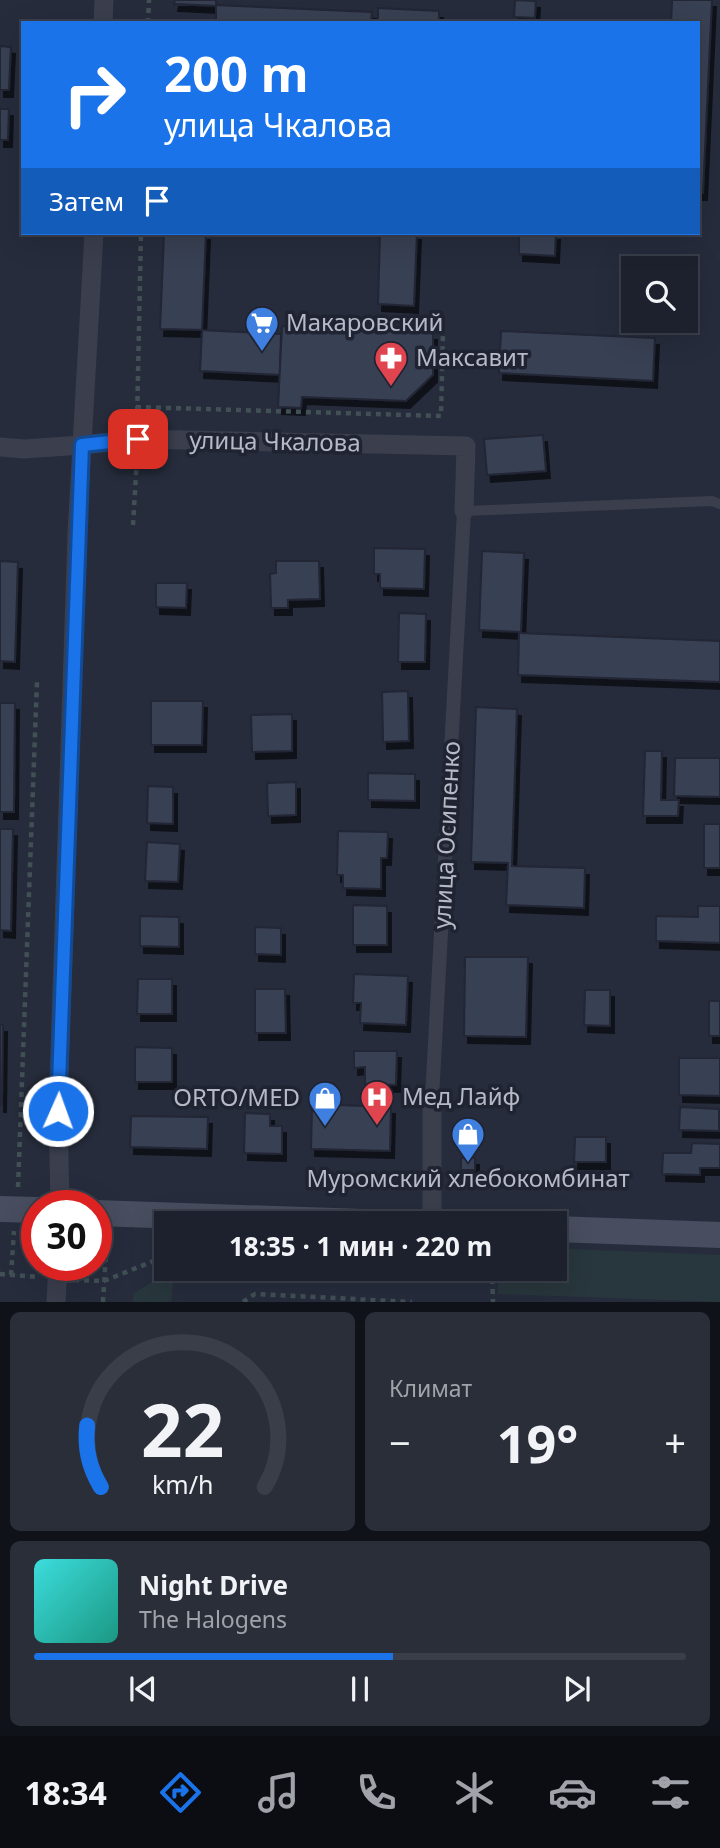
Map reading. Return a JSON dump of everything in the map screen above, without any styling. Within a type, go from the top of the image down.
[{"type":"main road","points":[[112,1214],[154,1215]]},
{"type":"main road","points":[[567,1229],[720,1235]]},
{"type":"street","points":[[103,21],[104,0]]},
{"type":"street","points":[[60,1190],[58,1111],[82,445],[94,235]]},
{"type":"street","name":"улица Чкалова","points":[[0,447],[24,449],[138,439],[466,446]]},
{"type":"street","name":"улица Осипенко","points":[[432,1211],[432,1098],[466,446]]},
{"type":"street","points":[[57,1302],[58,1281]]},
{"type":"lane","points":[[464,511],[712,501],[720,504]]},
{"type":"path","points":[[148,21],[149,0]]},
{"type":"path","points":[[133,526],[138,439],[136,407],[141,235]]},
{"type":"path","points":[[136,407],[441,416],[443,331]]},
{"type":"path","points":[[10,1275],[18,1191],[37,681]]},
{"type":"path","points":[[103,1302],[104,1281],[154,1261]]},
{"type":"path","points":[[492,1281],[493,1302]]},
{"type":"path","points":[[243,1302],[256,1294],[412,1302]]},
{"type":"shaded area","points":[[567,1251],[720,1255],[720,1302],[498,1294],[498,1281],[567,1281]]},
{"type":"shaded area","points":[[154,1281],[173,1283],[171,1302],[133,1302],[134,1293]]},
{"type":"building","points":[[175,0],[216,0],[216,5],[372,12],[371,21],[216,21],[216,6],[174,4]]},
{"type":"building","points":[[515,0],[536,1],[535,18],[514,17]]},
{"type":"building","points":[[672,0],[712,0],[703,193],[700,193],[700,21],[671,21]]},
{"type":"building","points":[[378,8],[439,11],[439,21],[378,21]]},
{"type":"building","points":[[0,46],[11,47],[9,90],[0,90]]},
{"type":"building","points":[[0,109],[9,109],[8,140],[0,140]]},
{"type":"building","points":[[164,235],[206,235],[202,330],[160,329]]},
{"type":"building","points":[[380,235],[417,235],[414,306],[378,304]]},
{"type":"building","points":[[519,235],[556,235],[555,256],[519,254]]},
{"type":"building","points":[[282,326],[433,333],[433,375],[406,401],[302,397],[301,408],[278,407]]},
{"type":"building","points":[[202,330],[281,334],[280,375],[200,371]]},
{"type":"building","points":[[501,331],[655,338],[653,381],[499,373]]},
{"type":"building","points":[[543,435],[546,471],[487,475],[484,439]]},
{"type":"building","points":[[374,548],[425,549],[424,589],[380,588],[380,574],[374,574]]},
{"type":"building","points":[[482,551],[524,553],[521,633],[720,641],[720,682],[518,675],[519,632],[479,630]]},
{"type":"building","points":[[0,561],[18,562],[15,662],[0,661]]},
{"type":"building","points":[[276,561],[319,561],[320,599],[288,600],[288,608],[271,608],[270,574],[276,573]]},
{"type":"building","points":[[156,583],[187,583],[186,608],[156,607]]},
{"type":"building","points":[[399,613],[426,614],[425,662],[398,662]]},
{"type":"building","points":[[408,691],[409,741],[383,742],[382,692]]},
{"type":"building","points":[[151,701],[203,701],[202,745],[151,745]]},
{"type":"building","points":[[0,703],[15,703],[14,812],[0,812]]},
{"type":"building","points":[[476,707],[517,709],[512,866],[585,868],[584,908],[506,905],[508,863],[471,862]]},
{"type":"building","points":[[292,714],[292,751],[252,752],[251,715]]},
{"type":"building","points":[[645,751],[662,751],[661,800],[679,800],[678,816],[643,816]]},
{"type":"building","points":[[675,758],[720,758],[720,797],[674,796]]},
{"type":"building","points":[[368,773],[415,774],[415,801],[368,800]]},
{"type":"building","points":[[296,782],[296,815],[268,816],[267,783]]},
{"type":"building","points":[[148,786],[173,787],[173,824],[147,823]]},
{"type":"building","points":[[704,824],[720,824],[720,868],[704,868]]},
{"type":"building","points":[[0,829],[13,829],[11,931],[0,930]]},
{"type":"building","points":[[338,831],[388,832],[387,858],[381,858],[381,889],[343,888],[343,875],[337,875]]},
{"type":"building","points":[[147,842],[180,844],[178,882],[145,881]]},
{"type":"building","points":[[353,905],[387,906],[387,945],[353,945]]},
{"type":"building","points":[[698,906],[720,906],[720,943],[656,941],[656,916],[698,917]]},
{"type":"building","points":[[140,916],[179,917],[179,947],[140,946]]},
{"type":"building","points":[[255,927],[281,928],[281,955],[255,954]]},
{"type":"building","points":[[465,957],[528,957],[526,1037],[464,1036]]},
{"type":"building","points":[[354,974],[408,976],[406,1025],[360,1023],[361,1003],[353,1003]]},
{"type":"building","points":[[138,979],[172,979],[172,1014],[137,1014]]},
{"type":"building","points":[[255,989],[285,989],[286,1033],[255,1033]]},
{"type":"building","points":[[585,990],[610,990],[610,1026],[584,1025]]},
{"type":"building","points":[[709,1001],[720,1001],[720,1036],[709,1036]]},
{"type":"building","points":[[0,1025],[3,1025],[2,1105],[0,1105]]},
{"type":"building","points":[[135,1047],[172,1048],[172,1082],[135,1082]]},
{"type":"building","points":[[354,1051],[397,1051],[396,1085],[365,1084],[365,1067],[354,1068]]},
{"type":"building","points":[[679,1058],[720,1058],[720,1096],[679,1095]]},
{"type":"building","points":[[312,1104],[391,1107],[390,1151],[311,1149]]},
{"type":"building","points":[[680,1107],[719,1109],[719,1131],[679,1130]]},
{"type":"building","points":[[245,1113],[270,1114],[270,1126],[282,1126],[282,1154],[244,1153]]},
{"type":"building","points":[[131,1116],[208,1117],[207,1149],[130,1147]]},
{"type":"building","points":[[575,1137],[606,1137],[606,1162],[574,1162]]},
{"type":"building","points":[[692,1143],[720,1144],[720,1168],[700,1168],[700,1175],[662,1174],[663,1153],[691,1153]]},
{"type":"building","name":"Муромский хлебокомбинат","points":[[461,1158],[475,1158],[475,1170],[461,1170]]},
{"type":"place","name":"Макаровский","points":[[262,353]]},
{"type":"place","name":"Максавит","points":[[391,388]]},
{"type":"place","name":"Мед Лайф","points":[[377,1127]]},
{"type":"place","name":"ORTO/MED","points":[[325,1128]]},
{"type":"place","name":"Муромский хлебокомбинат","points":[[468,1164]]},
{"type":"route","points":[[58,1111],[82,445],[138,439]]}]
